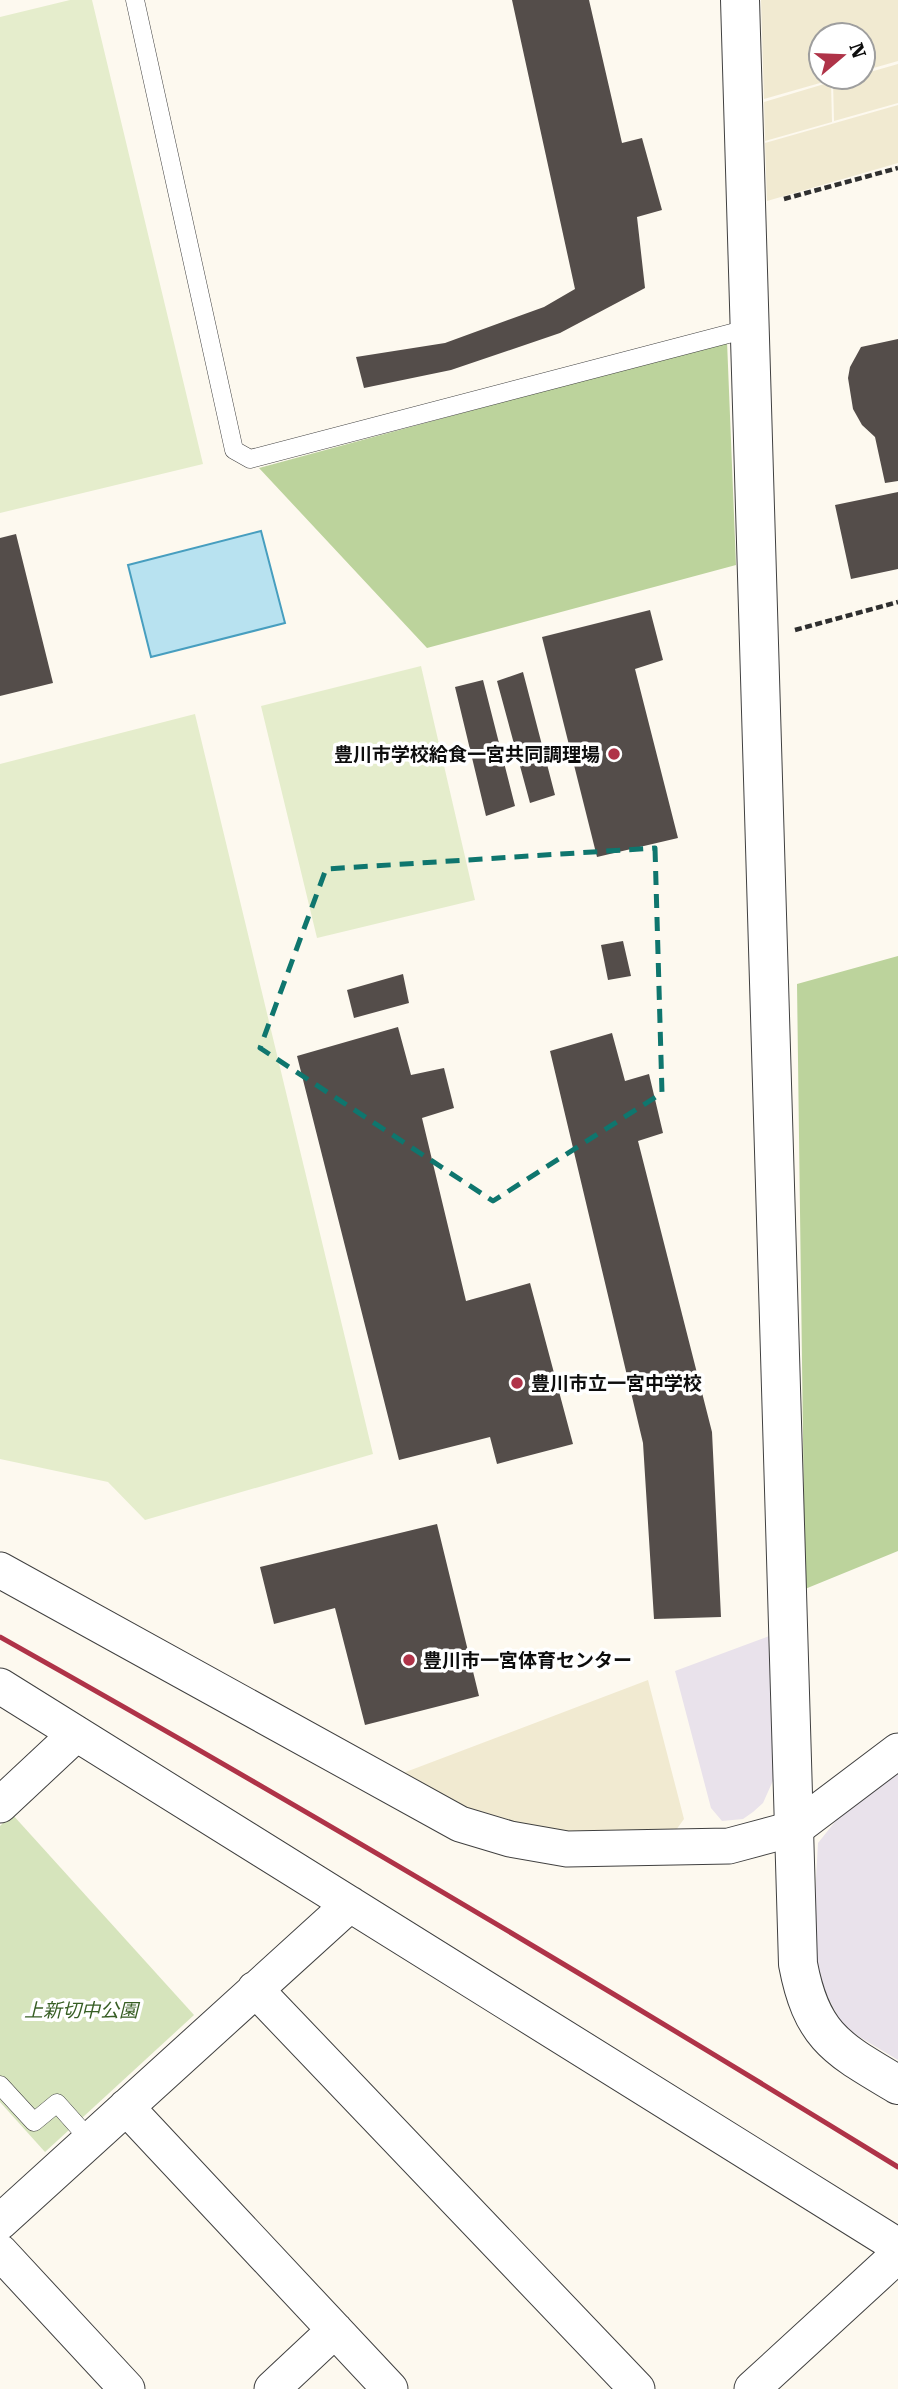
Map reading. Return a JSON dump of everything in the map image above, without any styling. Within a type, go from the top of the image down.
[{"type":"street","points":[[740,0],[798,1964],[810,2010],[838,2049],[898,2085]]},
{"type":"street","points":[[0,1570],[460,1824],[510,1839],[567,1849],[729,1846],[796,1828],[898,1751]]},
{"type":"street","points":[[0,1686],[898,2246]]},
{"type":"street","points":[[0,1805],[76,1734]]},
{"type":"street","points":[[0,2222],[350,1904]]},
{"type":"street","points":[[255,1989],[637,2389]]},
{"type":"street","points":[[127,2107],[390,2389]]},
{"type":"street","points":[[0,2252],[127,2389]]},
{"type":"street","points":[[752,2389],[898,2255]]},
{"type":"street","points":[[272,2389],[335,2330]]},
{"type":"lane","points":[[135,0],[234,450],[250,460],[751,328]]},
{"type":"lane","points":[[0,2085],[34,2122],[57,2103],[90,2140]]},
{"type":"path","points":[[747,209],[898,168]]},
{"type":"path","points":[[760,640],[898,602]]},
{"type":"highlighted area","points":[[655,848],[662,1093],[493,1201],[260,1048],[326,869]]},
{"type":"shaded area","points":[[761,0],[898,0],[898,61],[877,67],[877,21],[807,21],[807,87],[764,99]]},
{"type":"shaded area","points":[[898,64],[898,103],[834,121],[833,91],[877,91],[877,70]]},
{"type":"shaded area","points":[[807,89],[831,91],[832,122],[765,141],[764,102]]},
{"type":"shaded area","points":[[898,105],[898,163],[767,201],[765,143]]},
{"type":"shaded area","points":[[772,1635],[776,1774],[763,1803],[753,1812],[743,1819],[722,1821],[711,1808],[675,1671]]},
{"type":"shaded area","points":[[648,1680],[684,1819],[676,1830],[589,1836],[527,1825],[466,1807],[403,1773]]},
{"type":"shaded area","points":[[898,1766],[898,2060],[843,2027],[819,1979],[812,1950],[818,1843],[850,1803]]},
{"type":"green space","points":[[70,0],[92,0],[203,464],[0,513],[0,17]]},
{"type":"green space","points":[[727,341],[736,565],[427,648],[259,468]]},
{"type":"green space","points":[[421,666],[475,900],[317,938],[261,706]]},
{"type":"green space","points":[[195,714],[373,1454],[145,1520],[108,1482],[0,1459],[0,764]]},
{"type":"green space","points":[[898,956],[898,1551],[805,1589],[797,984]]},
{"type":"green space","name":"上新切中公園","points":[[12,1814],[194,2015],[45,2152],[0,2102],[0,1826]]},
{"type":"water","points":[[261,531],[285,623],[151,657],[128,565]]},
{"type":"building","points":[[512,0],[589,0],[622,143],[642,138],[662,210],[637,217],[645,288],[560,333],[451,370],[364,388],[356,357],[445,343],[544,307],[575,289]]},
{"type":"building","points":[[898,339],[898,481],[885,483],[875,437],[862,425],[853,409],[848,378],[850,367],[861,347]]},
{"type":"building","points":[[898,492],[898,569],[851,579],[835,505]]},
{"type":"building","points":[[16,534],[53,683],[0,696],[0,538]]},
{"type":"building","name":"豊川市学校給食一宮共同調理場","points":[[650,610],[663,660],[635,669],[678,838],[597,857],[542,637]]},
{"type":"building","points":[[523,672],[555,795],[530,803],[497,681]]},
{"type":"building","points":[[483,680],[515,806],[486,816],[455,687]]},
{"type":"building","points":[[623,941],[631,976],[608,980],[601,945]]},
{"type":"building","points":[[403,974],[409,1003],[354,1018],[347,990]]},
{"type":"building","points":[[398,1027],[411,1075],[444,1068],[454,1108],[422,1118],[466,1301],[530,1283],[573,1444],[497,1464],[490,1437],[399,1460],[297,1056]]},
{"type":"building","points":[[612,1033],[625,1081],[649,1074],[663,1133],[638,1141],[712,1432],[721,1617],[654,1619],[643,1443],[550,1051]]},
{"type":"building","name":"豊川市一宮体育センター","points":[[437,1524],[479,1696],[365,1725],[335,1608],[274,1624],[260,1567]]},
{"type":"railway","points":[[0,1637],[452,1898],[898,2167]]},
{"type":"place","name":"豊川市学校給食一宮共同調理場","points":[[614,754]]},
{"type":"place","name":"豊川市立一宮中学校","points":[[517,1383]]},
{"type":"place","name":"豊川市一宮体育センター","points":[[409,1660]]}]
